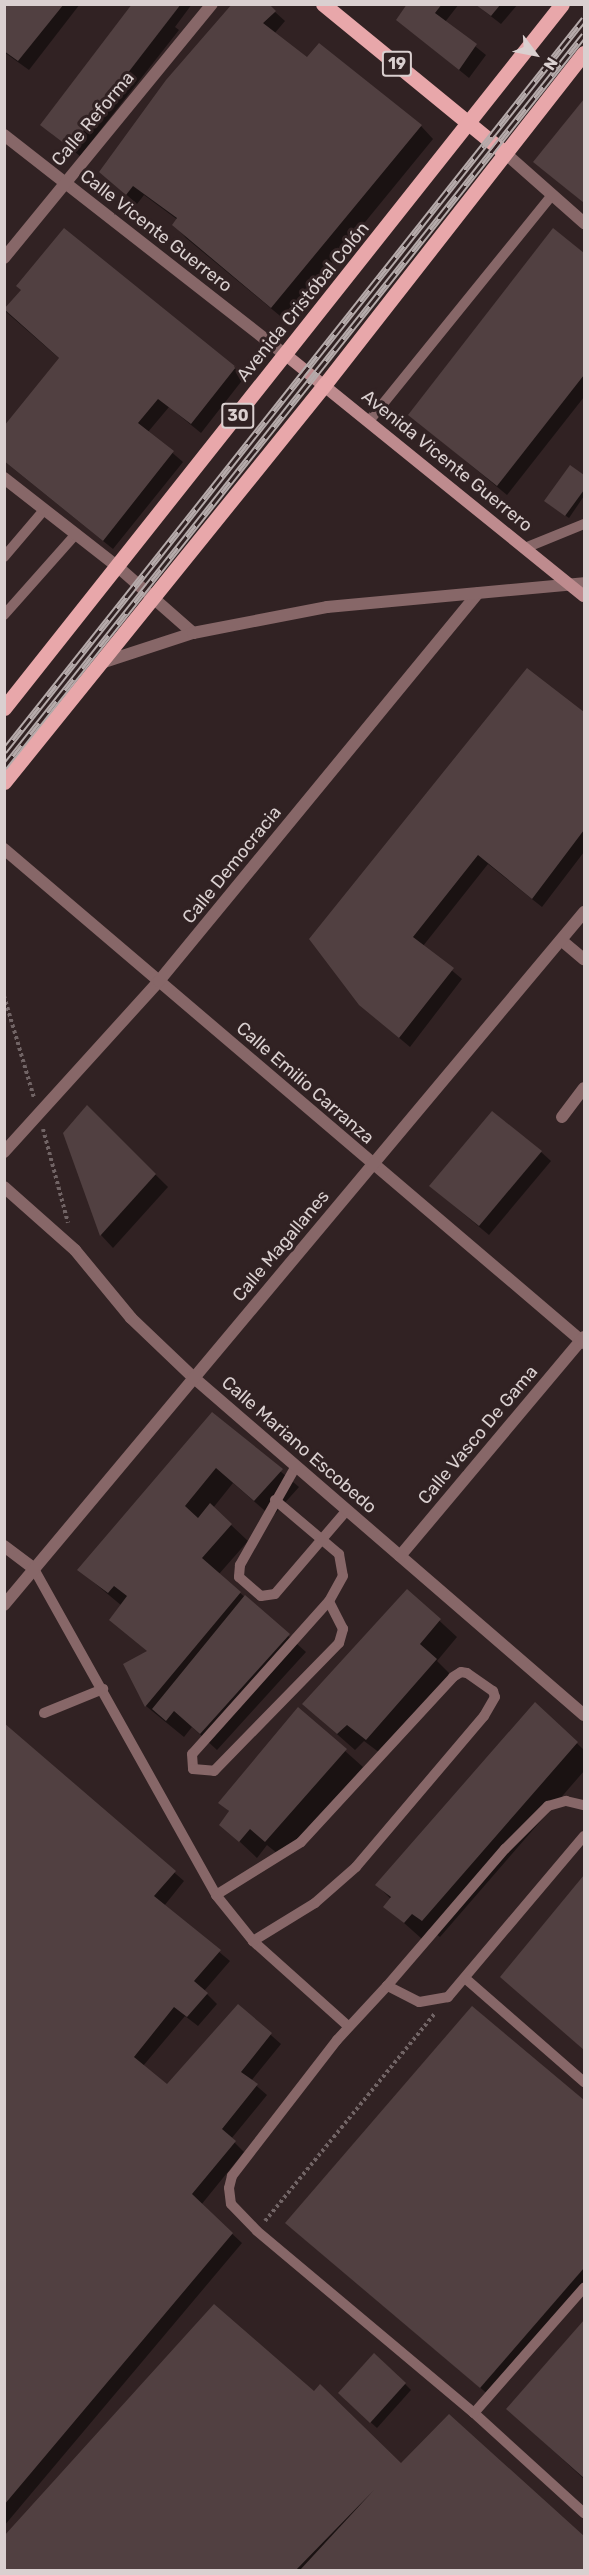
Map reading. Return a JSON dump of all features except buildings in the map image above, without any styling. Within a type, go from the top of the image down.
[{"type":"main road","name":"19","points":[[323,4],[505,153]]},
{"type":"main road","name":"Avenida Cristóbal Colón","points":[[4,708],[471,124],[562,4]]},
{"type":"main road","name":"30","points":[[4,782],[155,598],[585,53]]},
{"type":"main road","name":"Avenida Vicente Guerrero","points":[[286,355],[325,384],[585,596]]},
{"type":"street","name":"Calle Reforma","points":[[4,258],[212,4]]},
{"type":"street","name":"Calle Vicente Guerrero","points":[[4,135],[286,355]]},
{"type":"street","name":"19","points":[[505,153],[585,223]]},
{"type":"street","points":[[4,478],[118,567],[193,633]]},
{"type":"street","points":[[101,663],[193,633],[327,607],[585,584]]},
{"type":"street","name":"Calle Democracia","points":[[4,1152],[159,981],[478,593]]},
{"type":"street","name":"Calle Emilio Carranza","points":[[4,849],[373,1166],[584,1340]]},
{"type":"street","name":"Calle Magallanes","points":[[4,1605],[585,912]]},
{"type":"street","points":[[561,940],[585,959]]},
{"type":"street","points":[[561,1117],[585,1088]]},
{"type":"street","name":"Calle Mariano Escobedo","points":[[4,1187],[75,1250],[130,1318],[193,1377],[585,1715]]},
{"type":"street","name":"Calle Vasco De Gama","points":[[400,1556],[584,1340]]},
{"type":"street","points":[[4,1546],[34,1569]]},
{"type":"lane","points":[[369,421],[552,195]]},
{"type":"lane","points":[[4,557],[44,510]]},
{"type":"lane","points":[[525,548],[585,524]]},
{"type":"lane","points":[[4,615],[76,534]]},
{"type":"lane","points":[[296,1466],[238,1569],[239,1577],[261,1596],[275,1594],[324,1540],[347,1510]]},
{"type":"lane","points":[[275,1500],[339,1554],[344,1570],[330,1601],[192,1754],[193,1769],[214,1771],[339,1643],[343,1629],[330,1601]]},
{"type":"lane","points":[[34,1569],[216,1895],[253,1941],[348,2026]]},
{"type":"lane","points":[[216,1895],[301,1842],[461,1672],[493,1691],[495,1697],[484,1716],[356,1866],[308,1908],[253,1941]]},
{"type":"lane","points":[[44,1713],[103,1689]]},
{"type":"lane","points":[[585,1805],[566,1801],[548,1806],[505,1849],[387,1986],[348,2026],[232,2176],[229,2188],[231,2204],[257,2231],[474,2413],[585,2513]]},
{"type":"lane","points":[[387,1986],[419,2002],[448,1997],[466,1979],[585,1836]]},
{"type":"lane","points":[[466,1979],[585,2082]]},
{"type":"lane","points":[[474,2413],[585,2288]]},
{"type":"path","points":[[257,2231],[448,1997]]},
{"type":"railway","points":[[4,751],[584,19]]},
{"type":"railway","points":[[4,767],[584,35]]}]
